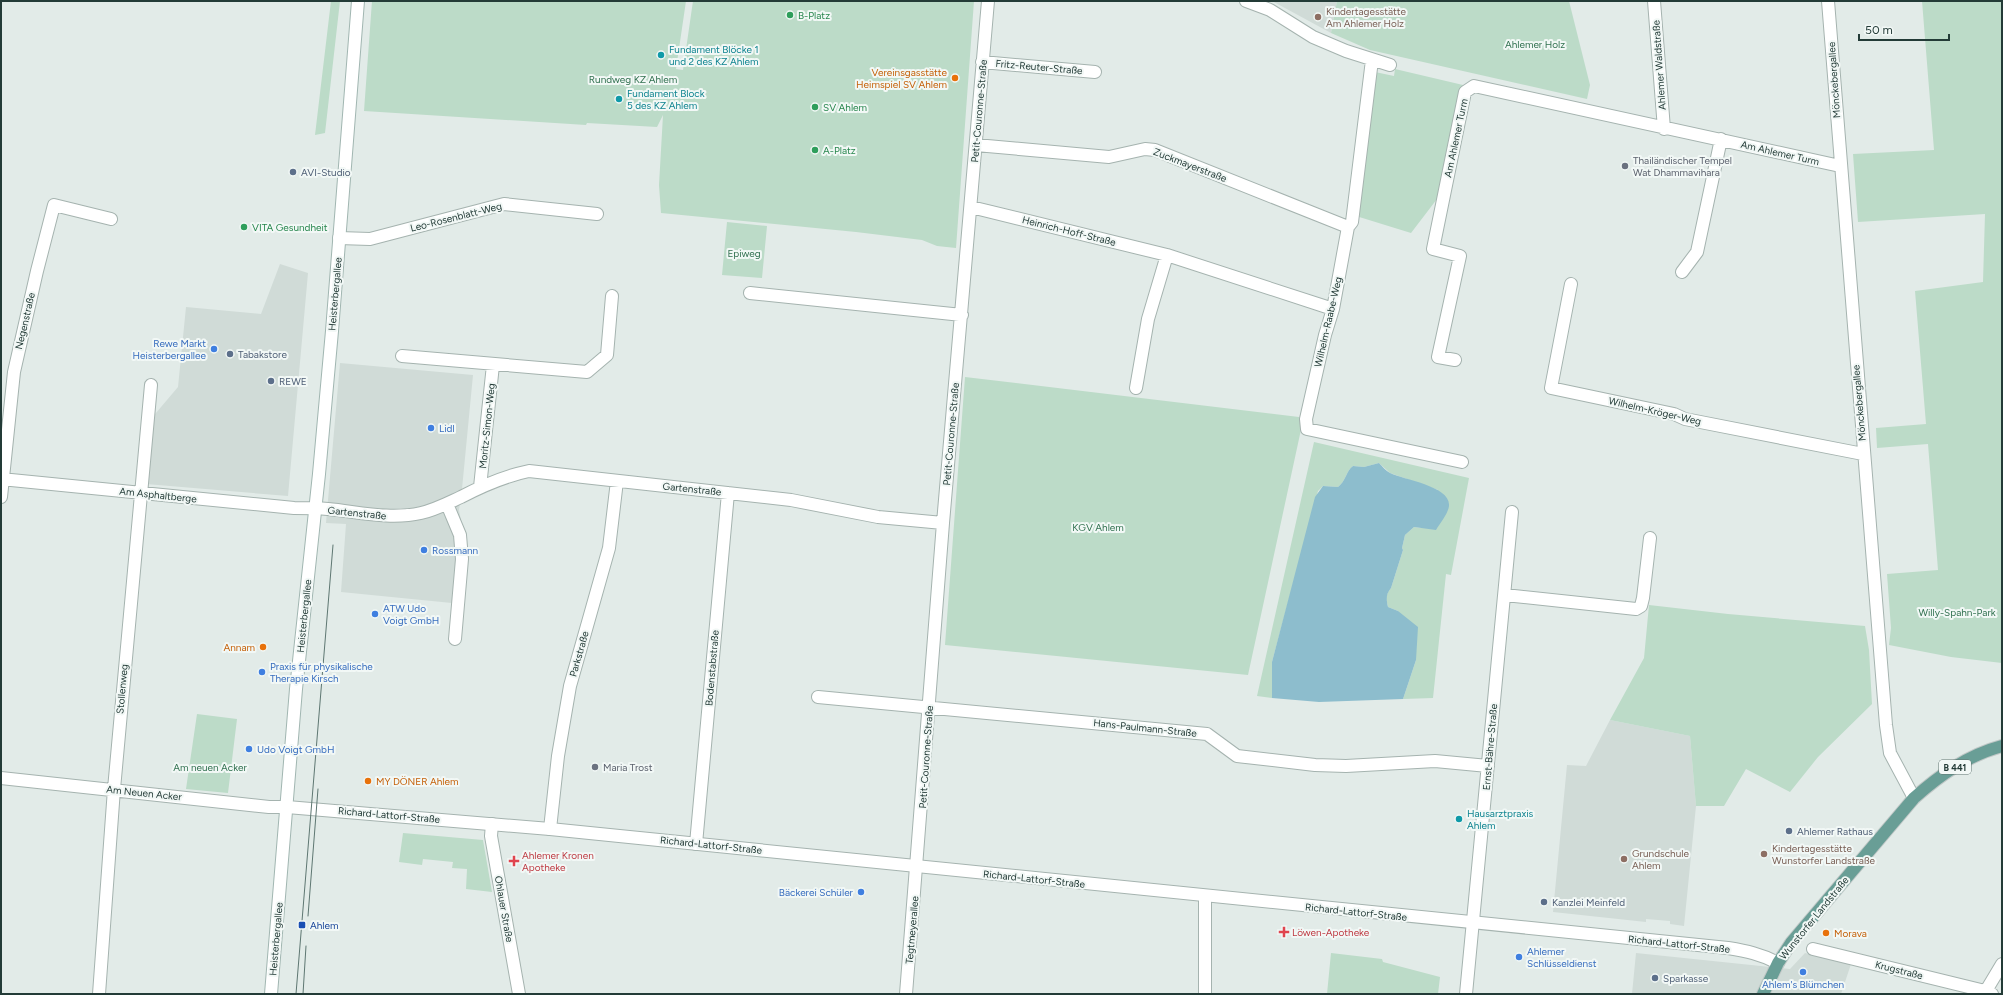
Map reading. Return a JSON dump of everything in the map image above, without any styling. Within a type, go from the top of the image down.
[{"type":"main road","name":"Wunstorfer Landstraße","points":[[1763,994],[1778,963],[1817,910],[1914,798],[1935,780],[1972,756],[2002,746]]},
{"type":"street","name":"Heisterbergallee","points":[[271,994],[296,689],[315,508],[339,238],[358,1]]},
{"type":"street","name":"Petit-Couronne-Straße","points":[[917,867],[943,523],[988,1]]},
{"type":"street","points":[[1246,1],[1270,10],[1312,37],[1372,60],[1390,65]]},
{"type":"street","name":"Ahlemer Waldstraße","points":[[1654,1],[1664,129]]},
{"type":"street","name":"Mönckebergallee","points":[[1828,1],[1863,454],[1890,753],[1914,798]]},
{"type":"street","name":"Wilhelm-Raabe-Weg","points":[[1372,60],[1352,222],[1348,227],[1333,309],[1325,335],[1306,419],[1307,429],[1462,462]]},
{"type":"street","name":"Fritz-Reuter-Straße","points":[[982,62],[1095,72]]},
{"type":"street","name":"Am Ahlemer Turm","points":[[1455,360],[1438,357],[1460,256],[1433,249],[1465,92],[1474,86],[1664,129],[1840,166]]},
{"type":"street","points":[[1682,272],[1697,252],[1721,140]]},
{"type":"street","name":"Zuckmayerstraße","points":[[976,145],[1109,157],[1145,149],[1155,150],[1348,227]]},
{"type":"street","name":"Leo-Rosenblatt-Weg","points":[[339,238],[370,238],[504,204],[598,214]]},
{"type":"street","name":"Negenstraße","points":[[1,497],[14,372],[54,205],[111,219]]},
{"type":"street","name":"Heinrich-Hoff-Straße","points":[[971,207],[1168,255],[1333,309]]},
{"type":"street","points":[[1136,388],[1148,319],[1168,255]]},
{"type":"street","name":"Wilhelm-Kröger-Weg","points":[[1571,284],[1551,388],[1674,414],[1685,419],[1863,454]]},
{"type":"street","points":[[750,293],[962,315]]},
{"type":"street","points":[[402,356],[587,372],[607,355],[612,296]]},
{"type":"street","name":"Moritz-Simon-Weg","points":[[480,487],[493,365]]},
{"type":"street","name":"Stollenweg","points":[[99,994],[114,789],[151,385]]},
{"type":"street","name":"Gartenstraße","points":[[315,508],[396,516],[422,513],[447,504],[480,487],[517,474],[529,472],[791,500],[878,517],[943,523]]},
{"type":"street","name":"Am Asphaltberge","points":[[2,479],[294,508],[315,508]]},
{"type":"street","name":"Parkstraße","points":[[550,829],[558,756],[570,686],[609,548],[617,481]]},
{"type":"street","name":"Bodenstabstraße","points":[[696,844],[728,493]]},
{"type":"street","points":[[447,504],[460,535],[462,559],[455,639]]},
{"type":"street","name":"Ernst-Bähre-Straße","points":[[1466,994],[1512,512]]},
{"type":"street","points":[[1505,595],[1636,608],[1641,606],[1643,598],[1650,538]]},
{"type":"street","name":"Hans-Paulmann-Straße","points":[[818,697],[1207,734],[1237,756],[1315,765],[1346,766],[1435,761],[1488,766]]},
{"type":"street","name":"Am Neuen Acker","points":[[1,778],[114,789],[269,807],[287,807]]},
{"type":"street","name":"Richard-Lattorf-Straße","points":[[287,807],[550,829],[1205,897],[1749,951],[1766,956],[1778,963]]},
{"type":"street","name":"Ohlauer Straße","points":[[492,824],[491,836],[519,994]]},
{"type":"street","name":"Tegtmeyerallee","points":[[906,994],[917,867]]},
{"type":"street","points":[[1205,897],[1205,994]]},
{"type":"street","name":"Krugstraße","points":[[1813,949],[1987,993],[2002,964]]},
{"type":"shaded area","name":"Kindertagesstätte Am Ahlemer Holz","points":[[1272,1],[1337,1],[1331,33]]},
{"type":"shaded area","points":[[280,264],[308,273],[288,496],[146,484],[150,420],[178,387],[186,307],[261,314]]},
{"type":"shaded area","points":[[340,363],[473,375],[459,510],[468,557],[462,604],[341,592],[346,524],[326,523]]},
{"type":"shaded area","name":"Grundschule Ahlem","points":[[1610,720],[1690,736],[1696,806],[1684,926],[1670,924],[1670,921],[1646,919],[1646,922],[1553,912],[1567,765],[1586,766]]},
{"type":"shaded area","points":[[1636,953],[1790,969],[1805,953],[1851,964],[1841,994],[1632,994]]},
{"type":"green space","points":[[331,1],[340,1],[325,133],[315,135]]},
{"type":"green space","name":"SV Ahlem","points":[[372,1],[686,1],[676,69],[683,70],[693,1],[974,1],[956,248],[937,246],[922,240],[856,232],[661,213],[659,185],[663,115],[657,127],[587,123],[586,125],[364,111]]},
{"type":"green space","name":"Ahlemer Holz","points":[[1337,1],[1569,1],[1590,85],[1587,99],[1370,50],[1331,33]]},
{"type":"green space","name":"Willy-Spahn-Park","points":[[1922,1],[2002,1],[2002,663],[1951,657],[1889,645],[1891,628],[1887,574],[1938,570],[1928,444],[1877,448],[1876,428],[1926,424],[1915,291],[1983,282],[1985,214],[1858,222],[1853,154],[1934,150]]},
{"type":"green space","points":[[1395,69],[1463,85],[1437,199],[1411,233],[1356,216],[1375,72],[1394,76]]},
{"type":"green space","name":"Epiweg","points":[[727,222],[767,226],[762,278],[722,275]]},
{"type":"green space","name":"KGV Ahlem","points":[[965,377],[1299,417],[1302,425],[1248,675],[945,645]]},
{"type":"green space","points":[[1314,442],[1469,478],[1451,575],[1446,574],[1433,698],[1403,699],[1416,660],[1398,611],[1388,607],[1386,598],[1391,588],[1403,550],[1402,548],[1405,535],[1414,527],[1421,528],[1438,490],[1390,473],[1379,463],[1364,467],[1353,466],[1341,485],[1338,487],[1323,486],[1318,491],[1272,662],[1272,698],[1257,696]]},
{"type":"green space","points":[[1649,605],[1728,614],[1865,626],[1869,650],[1872,704],[1818,757],[1790,792],[1746,769],[1724,806],[1696,806],[1690,736],[1610,720],[1644,658]]},
{"type":"green space","name":"Am neuen Acker","points":[[197,714],[237,719],[228,793],[186,789]]},
{"type":"green space","points":[[403,833],[483,840],[492,892],[466,889],[467,869],[452,868],[453,862],[423,859],[422,865],[399,862]]},
{"type":"green space","points":[[1331,953],[1382,959],[1383,962],[1440,977],[1438,994],[1327,994]]},
{"type":"water","points":[[1379,463],[1390,473],[1426,485],[1443,493],[1448,499],[1449,506],[1446,515],[1436,530],[1414,527],[1405,535],[1402,548],[1403,550],[1391,588],[1387,595],[1388,607],[1398,611],[1418,627],[1416,660],[1403,699],[1319,702],[1272,698],[1272,662],[1315,497],[1323,486],[1338,487],[1341,485],[1353,466],[1364,467]]},
{"type":"tram line","points":[[296,994],[333,545]]},
{"type":"tram line","points":[[308,916],[318,789]]},
{"type":"tram line","points":[[303,994],[306,946]]},
{"type":"place","name":"B-Platz","points":[[790,15]]},
{"type":"place","name":"Kindertagesstätte Am Ahlemer Holz","points":[[1318,17]]},
{"type":"place","name":"Fundament Blöcke 1 und 2 des KZ Ahlem","points":[[661,55]]},
{"type":"place","name":"Vereinsgasstätte Heimspiel SV Ahlem","points":[[955,78]]},
{"type":"place","name":"Fundament Block 5 des KZ Ahlem","points":[[619,99]]},
{"type":"place","name":"SV Ahlem","points":[[815,107]]},
{"type":"place","name":"A-Platz","points":[[815,150]]},
{"type":"place","name":"Thailändischer Tempel Wat Dhammavihara","points":[[1625,166]]},
{"type":"place","name":"AVI-Studio","points":[[293,172]]},
{"type":"place","name":"VITA Gesundheit","points":[[244,227]]},
{"type":"place","name":"Rewe Markt Heisterbergallee","points":[[214,349]]},
{"type":"place","name":"Tabakstore","points":[[230,354]]},
{"type":"place","name":"REWE","points":[[271,381]]},
{"type":"place","name":"Lidl","points":[[431,428]]},
{"type":"place","name":"Rossmann","points":[[424,550]]},
{"type":"place","name":"ATW Udo Voigt GmbH","points":[[375,614]]},
{"type":"place","name":"Annam","points":[[263,647]]},
{"type":"place","name":"Praxis für physikalische Therapie Kirsch","points":[[262,672]]},
{"type":"place","name":"Udo Voigt GmbH","points":[[249,749]]},
{"type":"place","name":"Maria Trost","points":[[595,767]]},
{"type":"place","name":"MY DÖNER Ahlem","points":[[368,781]]},
{"type":"place","name":"Hausarztpraxis Ahlem","points":[[1459,819]]},
{"type":"place","name":"Ahlemer Rathaus","points":[[1789,831]]},
{"type":"place","name":"Kindertagesstätte Wunstorfer Landstraße","points":[[1764,854]]},
{"type":"place","name":"Grundschule Ahlem","points":[[1624,859]]},
{"type":"place","name":"Ahlemer Kronen Apotheke","points":[[514,861]]},
{"type":"place","name":"Bäckerei Schüler","points":[[861,892]]},
{"type":"place","name":"Kanzlei Meinfeld","points":[[1544,902]]},
{"type":"place","name":"Ahlem","points":[[302,925]]},
{"type":"place","name":"Löwen-Apotheke","points":[[1284,932]]},
{"type":"place","name":"Morava","points":[[1826,933]]},
{"type":"place","name":"Ahlemer Schlüsseldienst","points":[[1519,957]]},
{"type":"place","name":"Ahlem's Blümchen","points":[[1803,972]]},
{"type":"place","name":"Sparkasse","points":[[1655,978]]},
{"type":"park label","name":"Rundweg KZ Ahlem","points":[[633,79]]}]
